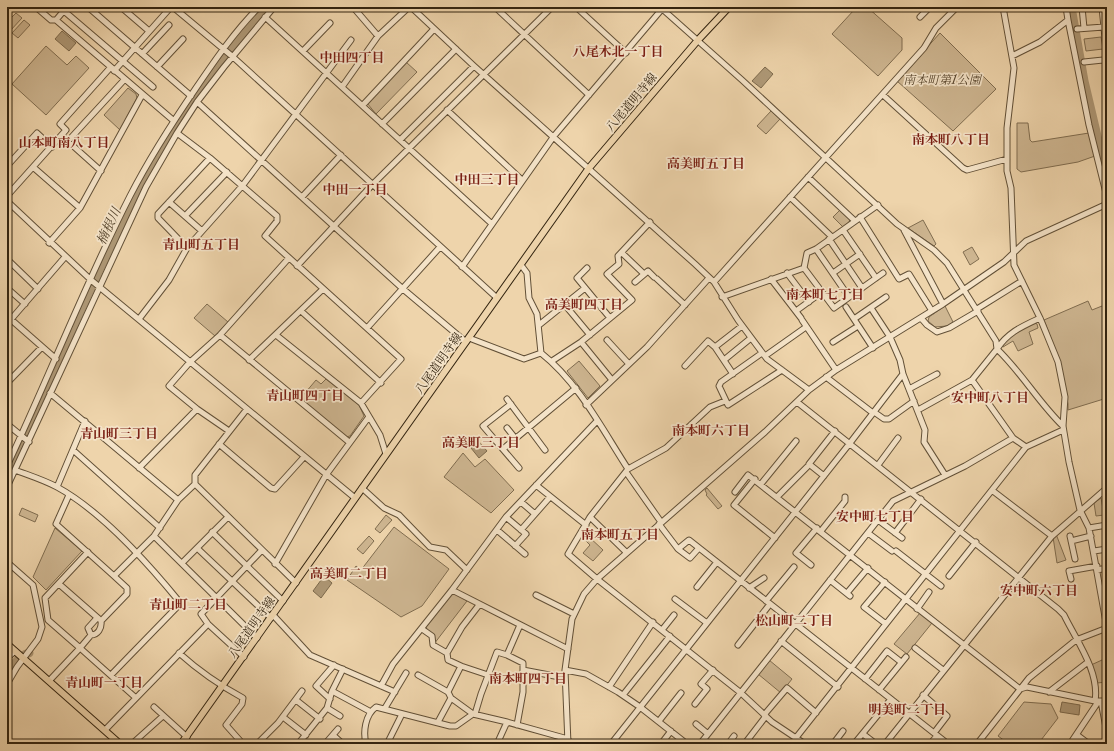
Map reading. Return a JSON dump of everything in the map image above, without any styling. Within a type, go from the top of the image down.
[{"type":"main road","name":"八尾道明寺線","points":[[182,744],[589,168],[698,40],[729,7]]},
{"type":"main road","points":[[7,644],[120,744]]},
{"type":"street","points":[[36,7],[51,20],[56,20],[124,80],[174,121]]},
{"type":"street","points":[[88,7],[191,96]]},
{"type":"street","points":[[121,7],[149,31]]},
{"type":"street","points":[[7,196],[62,136],[66,130],[60,124],[112,69],[122,61],[172,7],[229,53],[497,298]]},
{"type":"street","points":[[7,487],[56,359],[130,196],[174,121],[191,96],[229,53],[274,7]]},
{"type":"street","points":[[353,7],[378,36]]},
{"type":"street","points":[[342,86],[378,36],[410,7],[474,66],[650,222],[714,282],[722,297],[742,326],[764,354],[782,370],[809,390]]},
{"type":"street","points":[[495,7],[589,95]]},
{"type":"street","points":[[297,266],[372,184],[410,149],[483,74],[552,7]]},
{"type":"street","points":[[576,7],[626,53]]},
{"type":"street","points":[[920,18],[930,7]]},
{"type":"street","points":[[714,282],[924,48],[936,28],[957,7]]},
{"type":"street","points":[[977,744],[1029,678],[1076,640],[1107,628],[1091,536],[1089,528],[1080,510],[1063,428],[1065,397],[1058,362],[1040,318],[1014,265],[1011,188],[1007,159],[1007,128],[1014,76],[1003,7]]},
{"type":"street","points":[[1066,7],[1089,125],[1107,197]]},
{"type":"street","points":[[1082,7],[1084,28]]},
{"type":"street","points":[[1102,7],[1107,59]]},
{"type":"street","points":[[7,466],[25,439],[50,393],[146,187],[176,133],[257,8]]},
{"type":"street","points":[[462,267],[554,136],[626,53],[661,8],[698,40],[904,229],[934,250],[947,263],[978,310],[996,341],[998,349],[1027,382],[1045,409],[1063,428]]},
{"type":"street","points":[[56,20],[66,9],[122,61],[153,87]]},
{"type":"street","points":[[265,17],[492,224]]},
{"type":"street","points":[[1012,56],[1040,42],[1068,20]]},
{"type":"street","points":[[303,51],[330,23]]},
{"type":"street","points":[[142,54],[169,26]]},
{"type":"street","points":[[1077,29],[1104,27]]},
{"type":"street","points":[[363,105],[434,29]]},
{"type":"street","points":[[157,67],[183,39]]},
{"type":"street","points":[[139,319],[169,280],[187,248],[243,185],[351,40]]},
{"type":"street","points":[[382,124],[456,49]]},
{"type":"street","points":[[1084,62],[1103,60],[1107,63]]},
{"type":"street","points":[[400,140],[474,66]]},
{"type":"street","points":[[68,141],[124,80]]},
{"type":"street","points":[[49,243],[80,208],[142,95]]},
{"type":"street","points":[[882,95],[967,170],[1007,159]]},
{"type":"street","points":[[197,102],[403,289],[467,340],[524,359],[541,353]]},
{"type":"street","points":[[447,110],[522,180]]},
{"type":"street","points":[[7,166],[37,133],[52,147]]},
{"type":"street","points":[[176,133],[243,185],[277,216],[277,222],[264,236],[401,359],[361,403]]},
{"type":"street","points":[[62,136],[101,171]]},
{"type":"street","points":[[302,197],[341,155]]},
{"type":"street","points":[[187,248],[158,218],[158,214],[210,158]]},
{"type":"street","points":[[34,167],[80,208]]},
{"type":"street","points":[[185,216],[227,172]]},
{"type":"street","points":[[808,177],[855,221]]},
{"type":"street","points":[[790,196],[831,238],[862,288]]},
{"type":"street","points":[[7,201],[49,243],[91,280],[355,498]]},
{"type":"street","points":[[169,202],[202,231]]},
{"type":"street","points":[[418,675],[448,692],[451,698],[474,714],[507,722],[568,742],[565,670],[574,614],[584,594],[597,579],[626,552],[692,497],[809,390],[826,377],[943,304],[964,288],[1004,262],[1026,241],[1107,204]]},
{"type":"street","points":[[878,205],[816,249],[807,253],[804,268],[834,308],[882,273]]},
{"type":"street","points":[[860,217],[899,279],[909,274],[932,311]]},
{"type":"street","points":[[552,361],[582,342],[632,300],[607,274],[619,264],[618,256],[650,222]]},
{"type":"street","points":[[904,229],[943,304]]},
{"type":"street","points":[[843,230],[876,278]]},
{"type":"street","points":[[367,328],[440,247]]},
{"type":"street","points":[[816,249],[849,297]]},
{"type":"street","points":[[622,253],[644,273]]},
{"type":"street","points":[[833,273],[860,254]]},
{"type":"street","points":[[56,359],[42,346],[8,320],[25,304],[65,257]]},
{"type":"street","points":[[7,259],[38,289]]},
{"type":"street","points":[[229,431],[197,409],[169,386],[190,362],[220,335],[288,259]]},
{"type":"street","points":[[521,265],[527,273],[529,298],[537,314],[541,353],[552,361],[576,388],[660,523],[678,549],[690,558],[699,548]]},
{"type":"street","points":[[587,268],[576,278],[610,318]]},
{"type":"street","points":[[722,297],[804,268]]},
{"type":"street","points":[[635,282],[648,271],[685,305]]},
{"type":"street","points":[[787,273],[809,302]]},
{"type":"street","points":[[586,405],[629,364],[709,278]]},
{"type":"street","points":[[771,279],[836,370]]},
{"type":"street","points":[[921,318],[927,325],[937,332],[948,328],[1022,281]]},
{"type":"street","points":[[7,288],[25,304]]},
{"type":"street","points":[[539,325],[566,305],[585,288]]},
{"type":"street","points":[[249,360],[323,289]]},
{"type":"street","points":[[796,312],[822,292]]},
{"type":"street","points":[[854,319],[886,297]]},
{"type":"street","points":[[566,305],[590,335]]},
{"type":"street","points":[[846,307],[873,348]]},
{"type":"street","points":[[871,308],[890,337],[900,360],[903,374],[925,430],[924,442],[945,475]]},
{"type":"street","points":[[301,311],[380,382]]},
{"type":"street","points":[[918,410],[972,380],[998,349],[1003,339],[1019,327],[1040,318]]},
{"type":"street","points":[[715,347],[742,326]]},
{"type":"street","points":[[833,342],[858,326]]},
{"type":"street","points":[[782,370],[728,405],[719,386],[733,374],[806,327]]},
{"type":"street","points":[[220,335],[349,442]]},
{"type":"street","points":[[276,335],[361,403],[368,418],[380,435],[386,454]]},
{"type":"street","points":[[724,360],[751,338]]},
{"type":"street","points":[[607,340],[629,364]]},
{"type":"street","points":[[685,366],[708,341],[715,347],[733,374]]},
{"type":"street","points":[[582,342],[612,380]]},
{"type":"street","points":[[7,383],[42,346]]},
{"type":"street","points":[[611,744],[796,512],[903,374]]},
{"type":"street","points":[[909,389],[937,374]]},
{"type":"street","points":[[826,377],[884,419],[889,419],[914,401]]},
{"type":"street","points":[[972,380],[1013,438],[1026,447]]},
{"type":"street","points":[[503,449],[576,388]]},
{"type":"street","points":[[50,393],[178,500]]},
{"type":"street","points":[[508,399],[545,450]]},
{"type":"street","points":[[725,401],[710,407],[666,448],[627,470],[590,517],[568,554],[597,579],[741,693],[772,722],[797,737],[805,744]]},
{"type":"street","points":[[797,402],[976,542],[1064,615],[1088,662],[1100,701],[1107,733]]},
{"type":"street","points":[[511,404],[484,426],[519,468]]},
{"type":"street","points":[[140,468],[197,409]]},
{"type":"street","points":[[247,409],[194,475],[195,484],[227,518],[296,583]]},
{"type":"street","points":[[275,564],[326,475],[368,418]]},
{"type":"street","points":[[57,487],[85,421]]},
{"type":"street","points":[[381,686],[393,664],[452,590],[506,517],[597,422]]},
{"type":"street","points":[[7,424],[25,439]]},
{"type":"street","points":[[507,428],[515,438]]},
{"type":"street","points":[[791,744],[838,687],[1026,447],[1063,428]]},
{"type":"street","points":[[824,476],[809,464],[835,431]]},
{"type":"street","points":[[878,465],[898,438]]},
{"type":"street","points":[[700,744],[893,501],[965,466],[1013,438]]},
{"type":"street","points":[[761,484],[796,441]]},
{"type":"street","points":[[219,444],[271,488],[275,489],[304,457]]},
{"type":"street","points":[[73,450],[160,528]]},
{"type":"street","points":[[777,497],[807,467]]},
{"type":"street","points":[[14,470],[57,487],[83,504],[137,552],[178,600],[178,606],[111,675]]},
{"type":"street","points":[[735,492],[748,475],[754,479],[851,554],[906,600],[1020,689],[1027,688],[1100,701]]},
{"type":"street","points":[[754,479],[734,504],[775,538]]},
{"type":"street","points":[[114,576],[154,536],[178,500],[195,484]]},
{"type":"street","points":[[536,486],[586,525]]},
{"type":"street","points":[[362,488],[384,508],[399,515],[430,547],[446,550],[467,570]]},
{"type":"street","points":[[885,744],[963,644],[1052,536],[1107,488]]},
{"type":"street","points":[[993,491],[1052,536]]},
{"type":"street","points":[[69,495],[56,524],[127,588],[127,594],[88,628],[91,635]]},
{"type":"street","points":[[521,530],[550,497]]},
{"type":"street","points":[[811,565],[796,554],[845,501],[846,497]]},
{"type":"street","points":[[895,533],[921,499]]},
{"type":"street","points":[[521,502],[535,514]]},
{"type":"street","points":[[506,517],[526,534],[515,546]]},
{"type":"street","points":[[590,517],[626,552]]},
{"type":"street","points":[[182,563],[227,518]]},
{"type":"street","points":[[878,520],[902,538]]},
{"type":"street","points":[[1089,528],[1107,525]]},
{"type":"street","points":[[497,530],[525,554]]},
{"type":"street","points":[[212,532],[283,601]]},
{"type":"street","points":[[868,533],[941,586]]},
{"type":"street","points":[[154,536],[257,638]]},
{"type":"street","points":[[1075,559],[1071,538],[1091,536]]},
{"type":"street","points":[[678,549],[689,540],[948,744]]},
{"type":"street","points":[[949,576],[976,542]]},
{"type":"street","points":[[197,548],[231,582],[272,617],[310,655],[395,692]]},
{"type":"street","points":[[1094,551],[1107,549]]},
{"type":"street","points":[[244,657],[208,624],[201,614],[261,551]]},
{"type":"street","points":[[88,552],[45,598],[48,620],[136,698]]},
{"type":"street","points":[[7,562],[34,585],[42,627],[40,634],[7,684]]},
{"type":"street","points":[[696,587],[717,562]]},
{"type":"street","points":[[738,645],[794,567]]},
{"type":"street","points":[[830,580],[849,595],[868,568]]},
{"type":"street","points":[[1071,579],[1069,571],[1107,568]]},
{"type":"street","points":[[749,588],[764,578]]},
{"type":"street","points":[[885,582],[864,607],[886,624]]},
{"type":"street","points":[[49,681],[91,635],[96,634],[99,630],[99,619],[59,584]]},
{"type":"street","points":[[452,590],[568,649]]},
{"type":"street","points":[[917,608],[929,592]]},
{"type":"street","points":[[536,595],[574,614]]},
{"type":"street","points":[[675,599],[707,623]]},
{"type":"street","points":[[479,605],[462,627],[447,653],[448,660],[488,675]]},
{"type":"street","points":[[662,630],[674,615]]},
{"type":"street","points":[[608,686],[653,622]]},
{"type":"street","points":[[105,730],[208,624]]},
{"type":"street","points":[[506,655],[520,625]]},
{"type":"street","points":[[422,628],[432,636],[433,644],[447,653]]},
{"type":"street","points":[[623,695],[670,636]]},
{"type":"street","points":[[781,641],[838,687]]},
{"type":"street","points":[[915,648],[943,670]]},
{"type":"street","points":[[7,658],[15,651]]},
{"type":"street","points":[[865,679],[887,651],[901,662]]},
{"type":"street","points":[[364,743],[366,723],[371,712],[376,707],[456,726],[474,714],[497,652],[523,663],[523,692],[517,725]]},
{"type":"street","points":[[179,653],[196,668],[222,687],[243,698],[242,704],[226,725],[243,744]]},
{"type":"street","points":[[879,690],[906,657]]},
{"type":"street","points":[[1049,692],[1088,662]]},
{"type":"street","points":[[330,699],[316,686],[334,665]]},
{"type":"street","points":[[448,692],[461,666]]},
{"type":"street","points":[[298,744],[320,719],[327,708],[332,691],[343,669]]},
{"type":"street","points":[[523,670],[565,678]]},
{"type":"street","points":[[565,670],[586,674],[623,695],[687,744]]},
{"type":"street","points":[[695,704],[707,689],[701,684],[713,670]]},
{"type":"street","points":[[385,708],[406,673]]},
{"type":"street","points":[[746,742],[787,688],[816,713]]},
{"type":"street","points":[[257,744],[283,717],[302,691]]},
{"type":"street","points":[[332,691],[371,712]]},
{"type":"street","points":[[659,722],[681,693]]},
{"type":"street","points":[[923,695],[947,716],[930,744]]},
{"type":"street","points":[[438,722],[451,698]]},
{"type":"street","points":[[854,744],[891,699]]},
{"type":"street","points":[[296,700],[320,719]]},
{"type":"street","points":[[1070,744],[1100,701]]},
{"type":"street","points":[[154,707],[187,736]]},
{"type":"street","points":[[327,708],[340,716]]},
{"type":"street","points":[[387,744],[402,714]]},
{"type":"street","points":[[134,742],[163,716]]},
{"type":"street","points":[[283,717],[306,735]]},
{"type":"street","points":[[497,744],[507,722]]},
{"type":"street","points":[[696,724],[708,734]]},
{"type":"street","points":[[325,744],[338,729]]},
{"type":"street","points":[[661,744],[671,731]]},
{"type":"street","points":[[833,744],[843,731]]},
{"type":"street","points":[[863,734],[876,744]]},
{"type":"street","points":[[333,735],[343,744]]},
{"type":"street","points":[[1077,735],[1089,744]]},
{"type":"street","points":[[729,744],[734,736]]},
{"type":"green space","points":[[861,7],[867,7],[902,38],[902,50],[878,76],[832,34],[854,10]]},
{"type":"green space","points":[[16,13],[22,18],[10,31],[7,29],[7,22]]},
{"type":"green space","points":[[24,20],[30,25],[18,38],[12,33]]},
{"type":"green space","name":"南本町第1公園","points":[[940,33],[996,89],[953,131],[897,81]]},
{"type":"green space","points":[[1101,37],[1103,49],[1086,51],[1084,39]]},
{"type":"green space","points":[[46,46],[67,65],[76,56],[89,68],[46,115],[12,84]]},
{"type":"green space","points":[[406,62],[417,72],[376,114],[367,103]]},
{"type":"green space","points":[[128,88],[136,94],[137,98],[120,130],[104,115]]},
{"type":"green space","points":[[771,111],[780,119],[766,134],[757,126]]},
{"type":"green space","points":[[1017,123],[1028,123],[1030,140],[1032,142],[1089,133],[1095,156],[1078,162],[1021,172],[1017,169]]},
{"type":"green space","points":[[840,210],[850,219],[849,222],[843,227],[833,217]]},
{"type":"green space","points":[[923,220],[936,244],[934,246],[908,228]]},
{"type":"green space","points":[[972,247],[979,259],[970,265],[963,252]]},
{"type":"green space","points":[[1088,301],[1092,310],[1107,304],[1107,398],[1068,410],[1060,362],[1044,320]]},
{"type":"green space","points":[[207,304],[228,322],[215,336],[194,318]]},
{"type":"green space","points":[[945,306],[953,322],[947,326],[935,327],[928,321],[929,317]]},
{"type":"green space","points":[[1034,323],[1037,324],[1038,328],[1029,332],[1033,344],[1018,351],[1013,341],[1003,347],[1003,342],[1019,330]]},
{"type":"green space","points":[[579,361],[600,386],[588,398],[567,371]]},
{"type":"green space","points":[[326,379],[359,405],[364,416],[350,436],[346,437],[300,399],[316,380],[321,384]]},
{"type":"green space","points":[[463,453],[475,467],[485,459],[514,490],[491,513],[444,477]]},
{"type":"green space","points":[[707,488],[722,506],[718,509],[706,495],[705,490]]},
{"type":"green space","points":[[1101,498],[1104,515],[1096,516],[1094,503]]},
{"type":"green space","points":[[22,508],[38,515],[35,522],[19,515]]},
{"type":"green space","points":[[386,515],[392,520],[380,533],[375,529]]},
{"type":"green space","points":[[394,527],[449,569],[422,606],[401,617],[347,580],[356,566],[361,570]]},
{"type":"green space","points":[[55,528],[82,551],[46,590],[33,577]]},
{"type":"green space","points":[[1056,534],[1066,560],[1057,563],[1053,537]]},
{"type":"green space","points":[[587,535],[603,550],[593,561],[583,553],[590,545],[584,539]]},
{"type":"green space","points":[[369,536],[374,541],[363,554],[357,549]]},
{"type":"green space","points":[[453,592],[467,601],[434,644],[426,627]]},
{"type":"green space","points":[[920,613],[932,623],[907,654],[894,644]]},
{"type":"green space","points":[[769,660],[792,679],[781,693],[758,674]]},
{"type":"green space","points":[[1102,660],[1107,663],[1107,682],[1097,683],[1091,665]]},
{"type":"green space","points":[[1024,702],[1051,704],[1058,718],[1038,744],[1009,744],[998,736]]},
{"type":"shaded area","points":[[62,31],[76,43],[69,51],[55,39]]},
{"type":"shaded area","points":[[765,67],[773,74],[761,88],[752,81]]},
{"type":"shaded area","points":[[475,437],[487,451],[479,458],[467,443]]},
{"type":"shaded area","points":[[324,576],[332,583],[321,598],[313,591]]},
{"type":"shaded area","points":[[1062,702],[1080,705],[1079,715],[1060,712]]},
{"type":"waterway","name":"楠根川","points":[[7,476],[89,291],[118,230],[150,171],[184,113],[223,59],[267,7]]},
{"type":"waterway","points":[[1071,7],[1084,81],[1107,178]]},
{"type":"waterway","name":"楠根川","points":[[7,678],[18,660],[29,653]]},
{"type":"district","name":"八尾木北一丁目","points":[[618,51]]},
{"type":"district","name":"中田四丁目","points":[[352,57]]},
{"type":"district","name":"南本町八丁目","points":[[951,139]]},
{"type":"district","name":"山本町南八丁目","points":[[64,142]]},
{"type":"district","name":"高美町五丁目","points":[[706,163]]},
{"type":"district","name":"中田三丁目","points":[[487,179]]},
{"type":"district","name":"中田一丁目","points":[[355,189]]},
{"type":"district","name":"青山町五丁目","points":[[201,244]]},
{"type":"district","name":"南本町七丁目","points":[[825,294]]},
{"type":"district","name":"高美町四丁目","points":[[584,304]]},
{"type":"district","name":"青山町四丁目","points":[[305,395]]},
{"type":"district","name":"安中町八丁目","points":[[990,397]]},
{"type":"district","name":"南本町六丁目","points":[[711,430]]},
{"type":"district","name":"青山町三丁目","points":[[119,433]]},
{"type":"district","name":"高美町三丁目","points":[[481,442]]},
{"type":"district","name":"安中町七丁目","points":[[875,516]]},
{"type":"district","name":"南本町五丁目","points":[[620,534]]},
{"type":"district","name":"高美町二丁目","points":[[349,573]]},
{"type":"district","name":"安中町六丁目","points":[[1039,590]]},
{"type":"district","name":"青山町二丁目","points":[[188,604]]},
{"type":"district","name":"松山町二丁目","points":[[794,620]]},
{"type":"district","name":"南本町四丁目","points":[[528,678]]},
{"type":"district","name":"青山町一丁目","points":[[104,682]]},
{"type":"district","name":"明美町二丁目","points":[[907,709]]}]
